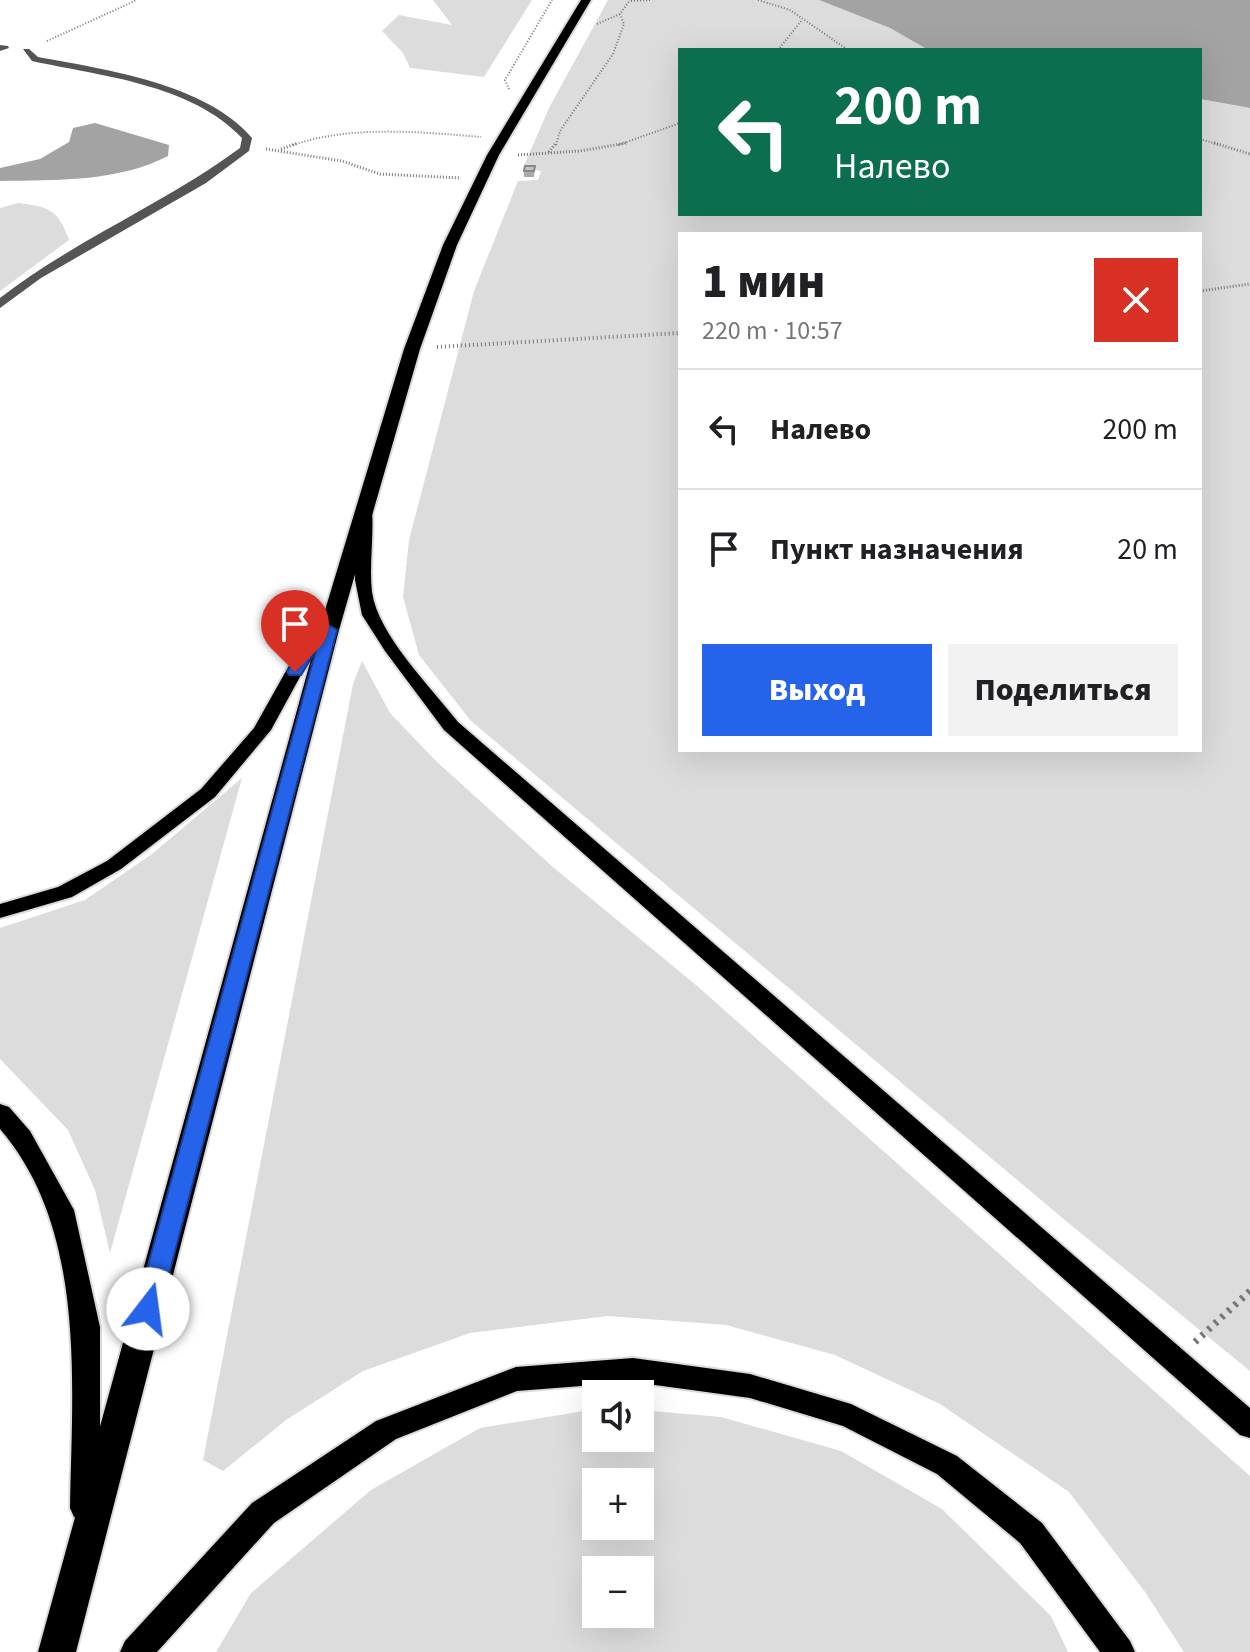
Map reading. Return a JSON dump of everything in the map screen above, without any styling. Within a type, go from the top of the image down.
[{"type":"highway","points":[[57,1652],[329,630],[412,349],[450,245],[480,180],[586,0]]},
{"type":"main road","points":[[364,510],[367,536],[362,575],[367,607],[451,726],[1250,1426]]},
{"type":"main road","points":[[0,911],[65,892],[114,865],[208,793],[262,730],[306,650],[329,630]]},
{"type":"main road","points":[[0,1113],[21,1137],[61,1210],[86,1327],[85,1548]]},
{"type":"main road","points":[[136,1652],[263,1513],[386,1430],[516,1379],[633,1370],[750,1386],[837,1412],[947,1465],[1031,1533],[1119,1652]]},
{"type":"street","points":[[0,304],[37,275],[202,181],[245,149],[247,138],[240,127],[171,92],[35,59],[26,51]]},
{"type":"path","points":[[26,51],[137,0]]},
{"type":"path","points":[[510,90],[505,80],[552,0]]},
{"type":"path","points":[[631,1],[651,0]]},
{"type":"path","points":[[758,0],[790,10],[845,48]]},
{"type":"path","points":[[620,14],[624,24],[613,54],[560,131],[555,147],[548,153],[604,147],[654,135],[678,124]]},
{"type":"path","points":[[780,48],[802,20]]},
{"type":"path","points":[[280,150],[299,141],[324,137],[447,134],[502,139]]},
{"type":"path","points":[[1202,140],[1250,154]]},
{"type":"path","points":[[245,149],[280,150],[342,161],[380,174],[480,180]]},
{"type":"path","points":[[1202,291],[1250,284]]},
{"type":"path","points":[[412,349],[678,333]]},
{"type":"path","points":[[1175,1361],[1250,1291]]},
{"type":"shaded area","points":[[433,0],[532,0],[484,77],[410,68],[403,53],[382,31],[399,15],[452,25]]},
{"type":"shaded area","points":[[608,0],[819,0],[890,28],[925,48],[678,48],[678,216],[1202,216],[1202,99],[1250,108],[1250,1371],[1066,1221],[471,721],[419,655],[403,597],[409,540],[474,291],[518,181],[538,180],[541,171],[523,168],[549,108]]},
{"type":"shaded area","points":[[819,0],[1250,0],[1250,108],[1202,99],[1202,48],[925,48],[890,28]]},
{"type":"shaded area","points":[[95,123],[169,145],[168,156],[129,171],[108,175],[65,180],[0,181],[0,168],[40,159],[69,142],[73,128]]},
{"type":"shaded area","points":[[18,203],[51,211],[61,222],[69,240],[0,291],[0,208]]},
{"type":"shaded area","points":[[362,661],[390,713],[436,761],[554,868],[696,985],[1250,1476],[1250,1652],[1184,1652],[1145,1592],[1069,1492],[940,1404],[835,1355],[726,1325],[608,1316],[470,1333],[363,1371],[286,1420],[223,1471],[203,1460],[353,684]]},
{"type":"shaded area","points":[[242,778],[110,1253],[95,1190],[68,1130],[0,1059],[0,928],[85,900],[152,854]]},
{"type":"shaded area","points":[[582,1411],[582,1452],[654,1452],[654,1411],[721,1417],[841,1451],[942,1509],[1051,1616],[1068,1652],[216,1652],[251,1593],[371,1490],[480,1428]]},
{"type":"building","points":[[525,166],[535,166],[534,171],[524,171]]},
{"type":"route","points":[[148,1309],[329,630],[306,650],[295,672]]}]
